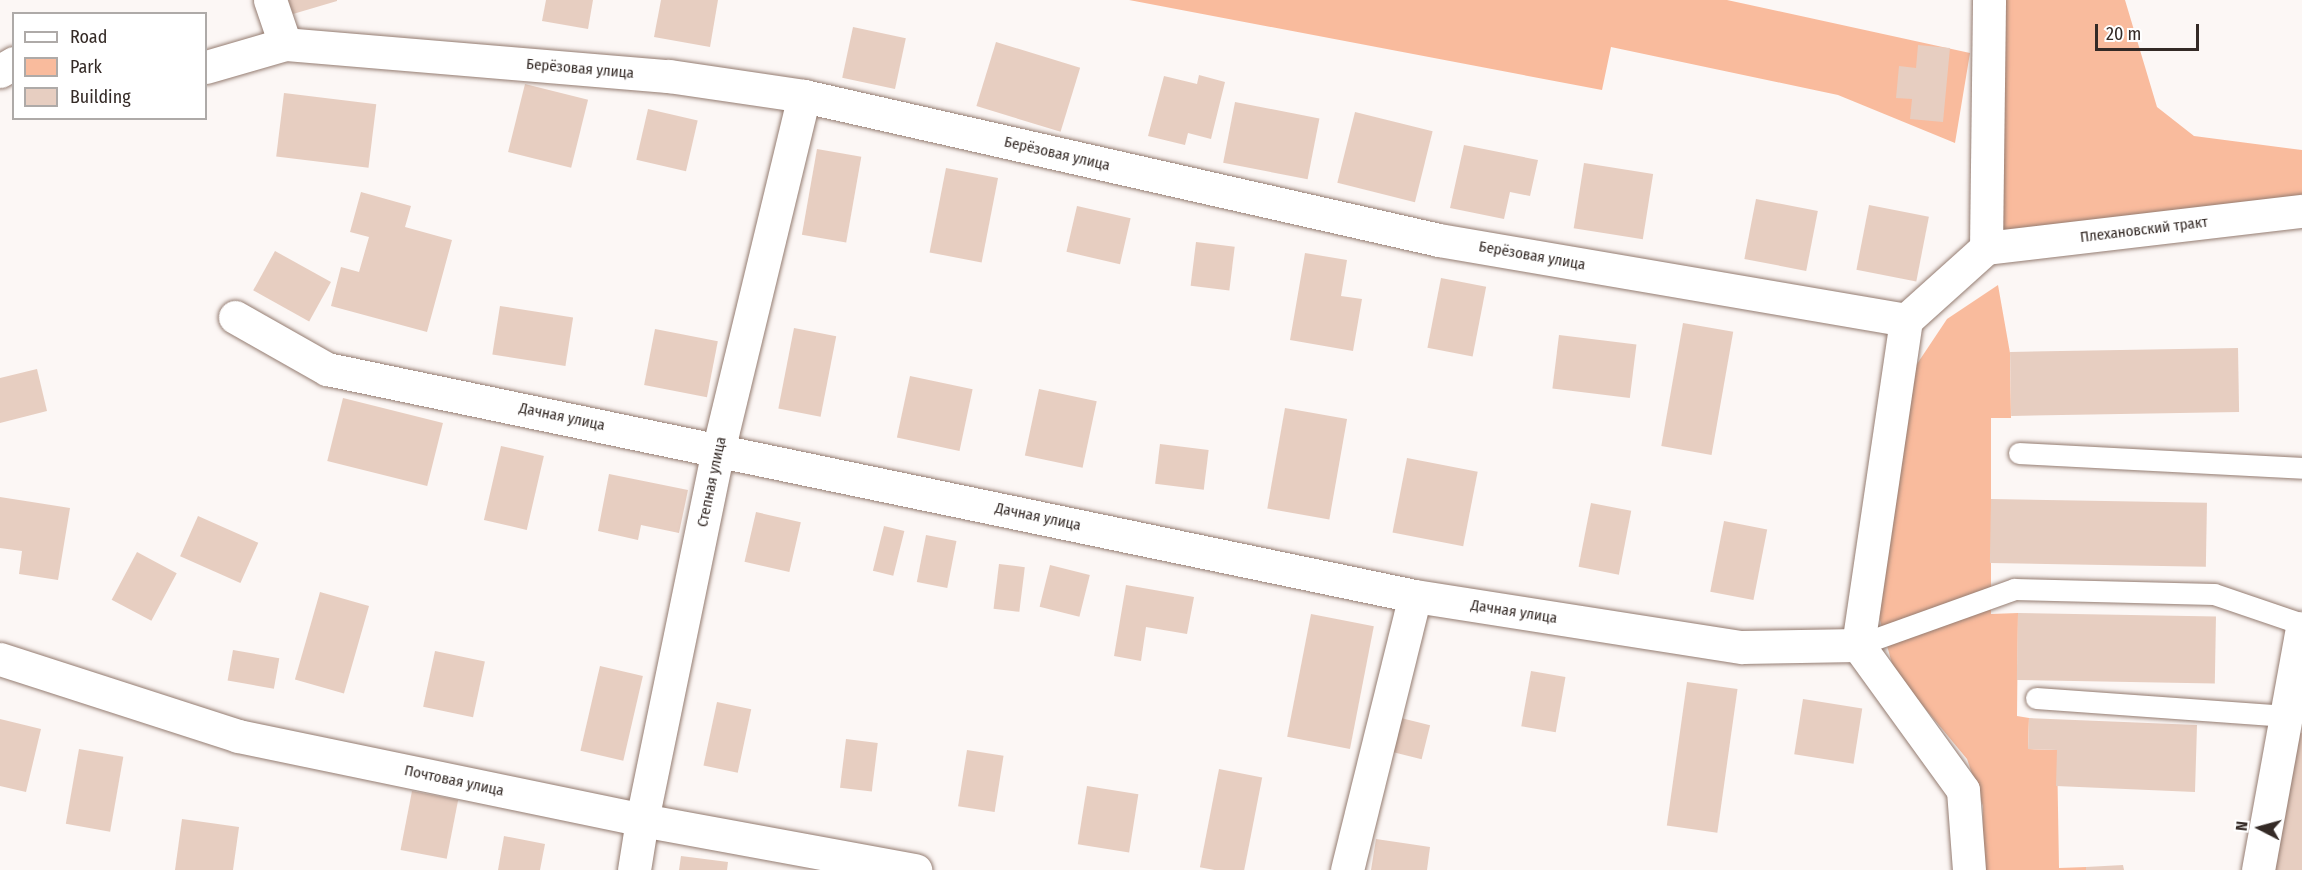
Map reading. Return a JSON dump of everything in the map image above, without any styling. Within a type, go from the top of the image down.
[{"type":"street","points":[[270,0],[285,44]]},
{"type":"street","points":[[1969,870],[1963,790],[1858,645],[1906,320],[1986,248],[1989,0]]},
{"type":"street","name":"Берёзовая улица","points":[[207,67],[285,44],[669,76],[804,96],[1439,240],[1906,320]]},
{"type":"street","name":"Степная улица","points":[[634,870],[642,820],[718,451],[804,96]]},
{"type":"street","name":"Плехановский тракт","points":[[1986,248],[2302,211]]},
{"type":"street","name":"Дачная улица","points":[[235,317],[327,369],[1415,596],[1742,647],[1858,645]]},
{"type":"street","points":[[1347,870],[1415,596]]},
{"type":"street","points":[[2258,870],[2302,626]]},
{"type":"street","name":"Почтовая улица","points":[[0,659],[238,736],[642,820],[915,870]]},
{"type":"lane","points":[[2019,453],[2302,468]]},
{"type":"lane","points":[[1858,645],[2014,589],[2214,594],[2302,626]]},
{"type":"lane","points":[[2036,698],[2286,716]]},
{"type":"green space","points":[[1129,0],[1727,0],[1970,53],[1955,143],[1838,95],[1611,47],[1602,90]]},
{"type":"green space","points":[[2003,0],[2125,0],[2157,107],[2194,136],[2302,150],[2302,197],[2001,234]]},
{"type":"green space","points":[[1998,285],[2010,353],[2011,418],[1991,418],[1991,614],[2018,613],[2017,716],[2029,718],[2028,749],[2057,750],[2059,868],[2086,867],[2086,870],[1983,870],[1983,806],[1967,759],[1894,671],[1875,602],[1909,376],[1947,319]]},
{"type":"building","points":[[288,0],[337,0],[337,1],[293,14]]},
{"type":"building","points":[[546,0],[593,0],[588,29],[542,21]]},
{"type":"building","points":[[661,0],[718,0],[710,47],[654,37]]},
{"type":"building","points":[[853,27],[906,38],[895,89],[842,78]]},
{"type":"building","points":[[996,42],[1080,68],[1061,132],[976,106]]},
{"type":"building","points":[[1918,45],[1950,48],[1943,122],[1910,119],[1912,99],[1896,98],[1899,66],[1916,68]]},
{"type":"building","points":[[1199,75],[1225,82],[1211,139],[1188,133],[1185,145],[1148,136],[1164,76],[1197,84]]},
{"type":"building","points":[[525,84],[588,100],[571,168],[508,152]]},
{"type":"building","points":[[284,93],[376,104],[369,168],[276,157]]},
{"type":"building","points":[[1235,102],[1319,118],[1308,179],[1223,163]]},
{"type":"building","points":[[648,109],[698,120],[686,171],[636,160]]},
{"type":"building","points":[[1355,112],[1433,131],[1415,202],[1337,183]]},
{"type":"building","points":[[1464,145],[1538,160],[1530,196],[1510,192],[1504,219],[1450,208]]},
{"type":"building","points":[[817,149],[861,157],[846,242],[802,235]]},
{"type":"building","points":[[1584,163],[1653,174],[1643,239],[1574,228]]},
{"type":"building","points":[[946,168],[998,178],[982,263],[930,252]]},
{"type":"building","points":[[361,192],[411,206],[405,227],[452,240],[427,332],[331,306],[341,267],[359,272],[369,237],[350,232]]},
{"type":"building","points":[[1756,199],[1818,211],[1806,271],[1744,259]]},
{"type":"building","points":[[1869,205],[1929,217],[1916,281],[1856,270]]},
{"type":"building","points":[[1077,206],[1131,218],[1120,264],[1066,252]]},
{"type":"building","points":[[1196,242],[1235,247],[1229,290],[1191,286]]},
{"type":"building","points":[[275,251],[331,282],[309,321],[253,290]]},
{"type":"building","points":[[1305,253],[1347,260],[1341,296],[1362,299],[1353,351],[1290,340]]},
{"type":"building","points":[[1441,278],[1486,287],[1473,356],[1427,348]]},
{"type":"building","points":[[500,306],[573,318],[565,366],[492,354]]},
{"type":"building","points":[[1683,323],[1733,332],[1712,455],[1661,446]]},
{"type":"building","points":[[794,328],[836,336],[821,417],[778,408]]},
{"type":"building","points":[[655,329],[718,341],[707,397],[644,385]]},
{"type":"building","points":[[1559,335],[1636,345],[1630,398],[1552,389]]},
{"type":"building","points":[[2238,348],[2239,412],[2011,416],[2010,352]]},
{"type":"building","points":[[37,369],[47,411],[0,423],[0,378]]},
{"type":"building","points":[[910,376],[973,389],[960,451],[897,438]]},
{"type":"building","points":[[1039,389],[1097,401],[1083,468],[1025,456]]},
{"type":"building","points":[[343,398],[443,423],[427,486],[327,461]]},
{"type":"building","points":[[1285,408],[1347,419],[1329,519],[1267,508]]},
{"type":"building","points":[[1160,444],[1209,450],[1204,490],[1155,484]]},
{"type":"building","points":[[501,446],[544,456],[527,530],[484,520]]},
{"type":"building","points":[[1407,458],[1478,472],[1463,546],[1392,533]]},
{"type":"building","points":[[609,474],[688,490],[679,533],[641,525],[638,540],[598,531]]},
{"type":"building","points":[[0,497],[70,508],[58,580],[19,574],[22,551],[0,548]]},
{"type":"building","points":[[1991,499],[2207,503],[2206,567],[1990,563]]},
{"type":"building","points":[[1591,503],[1631,511],[1619,575],[1579,567]]},
{"type":"building","points":[[756,512],[801,522],[789,572],[745,562]]},
{"type":"building","points":[[198,516],[258,543],[240,583],[180,556]]},
{"type":"building","points":[[1724,521],[1767,529],[1753,600],[1710,592]]},
{"type":"building","points":[[884,526],[904,531],[893,576],[873,571]]},
{"type":"building","points":[[926,535],[956,541],[947,588],[917,582]]},
{"type":"building","points":[[137,552],[177,573],[151,621],[112,600]]},
{"type":"building","points":[[999,564],[1025,567],[1019,612],[994,609]]},
{"type":"building","points":[[1050,565],[1090,575],[1079,617],[1040,607]]},
{"type":"building","points":[[1126,585],[1194,597],[1187,634],[1146,627],[1141,661],[1114,656]]},
{"type":"building","points":[[320,592],[369,606],[344,694],[295,679]]},
{"type":"building","points":[[2018,613],[2216,616],[2215,683],[2017,680]]},
{"type":"building","points":[[1311,614],[1374,626],[1350,749],[1287,737]]},
{"type":"building","points":[[233,650],[279,658],[274,689],[228,681]]},
{"type":"building","points":[[435,651],[485,662],[473,717],[423,707]]},
{"type":"building","points":[[600,666],[643,676],[623,761],[580,751]]},
{"type":"building","points":[[1531,671],[1565,677],[1556,732],[1521,726]]},
{"type":"building","points":[[1687,682],[1738,689],[1717,833],[1667,826]]},
{"type":"building","points":[[1803,699],[1862,708],[1854,764],[1794,754]]},
{"type":"building","points":[[717,702],[751,709],[738,773],[703,766]]},
{"type":"building","points":[[1401,718],[1430,725],[1422,759],[1393,752]]},
{"type":"building","points":[[2029,718],[2197,725],[2195,792],[2056,786],[2057,750],[2028,749]]},
{"type":"building","points":[[0,719],[41,729],[26,792],[0,786]]},
{"type":"building","points":[[2297,732],[2302,733],[2302,870],[2274,870]]},
{"type":"building","points":[[846,739],[878,743],[872,792],[840,788]]},
{"type":"building","points":[[79,749],[123,757],[110,832],[66,824]]},
{"type":"building","points":[[967,750],[1004,756],[995,812],[958,806]]},
{"type":"building","points":[[1219,769],[1262,777],[1244,870],[1215,870],[1200,867]]},
{"type":"building","points":[[1087,786],[1138,794],[1129,852],[1078,844]]},
{"type":"building","points":[[412,791],[458,800],[447,859],[401,850]]},
{"type":"building","points":[[182,819],[239,827],[233,870],[175,870]]},
{"type":"building","points":[[504,836],[545,844],[540,870],[498,870]]},
{"type":"building","points":[[1376,839],[1430,847],[1427,870],[1371,870]]},
{"type":"building","points":[[681,856],[728,862],[727,870],[679,870]]},
{"type":"building","points":[[2123,865],[2124,870],[2086,870],[2086,867]]}]
